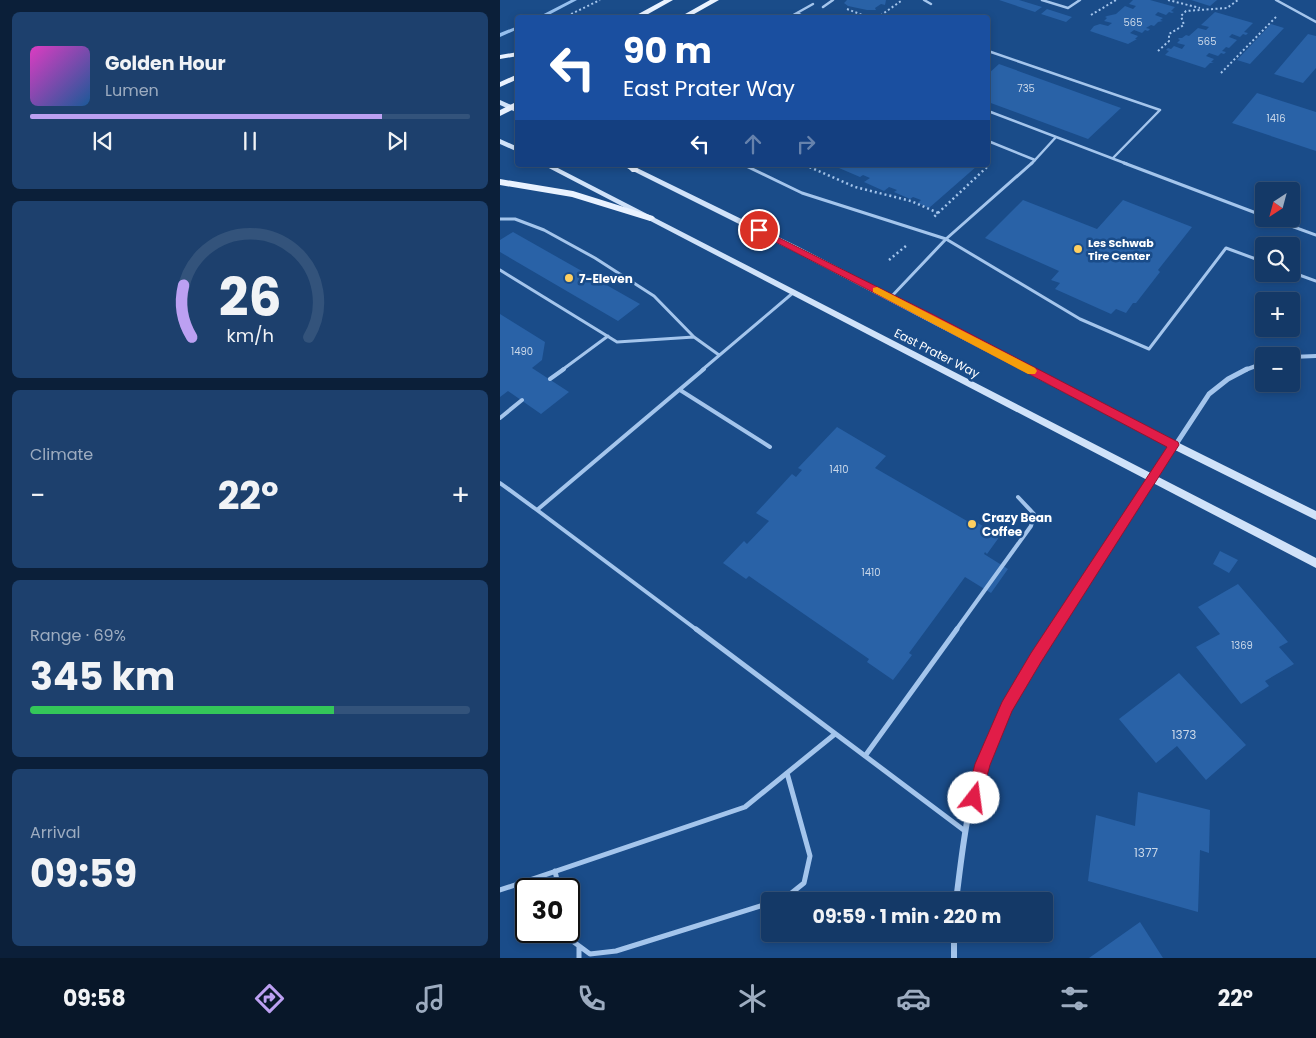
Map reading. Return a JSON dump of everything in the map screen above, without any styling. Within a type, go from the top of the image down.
[{"type":"main road","points":[[640,15],[669,0]]},
{"type":"main road","points":[[687,15],[715,0]]},
{"type":"main road","points":[[500,57],[515,54]]},
{"type":"main road","points":[[500,85],[515,78]]},
{"type":"main road","points":[[500,102],[515,107]]},
{"type":"main road","points":[[500,113],[515,107]]},
{"type":"main road","points":[[500,140],[515,148]]},
{"type":"main road","name":"East Prater Way","points":[[551,167],[1316,564]]},
{"type":"main road","points":[[630,167],[891,297],[1174,445],[1316,516]]},
{"type":"main road","points":[[500,182],[573,194],[650,218]]},
{"type":"street","points":[[1300,357],[1316,356]]},
{"type":"street","points":[[957,892],[965,831],[982,764],[1007,706],[1028,670],[1209,394],[1226,379],[1255,365]]},
{"type":"street","points":[[954,942],[954,958]]},
{"type":"lane","points":[[823,7],[833,0]]},
{"type":"lane","points":[[924,0],[930,4]]},
{"type":"lane","points":[[1042,0],[1068,8],[1080,0]]},
{"type":"lane","points":[[1276,0],[1316,22]]},
{"type":"lane","points":[[793,15],[814,4]]},
{"type":"lane","points":[[797,13],[801,15]]},
{"type":"lane","points":[[990,52],[1160,110],[1112,158]]},
{"type":"lane","points":[[990,112],[1255,213]]},
{"type":"lane","points":[[891,297],[946,239],[1034,160],[1056,137]]},
{"type":"lane","points":[[990,142],[1034,160]]},
{"type":"lane","points":[[748,167],[802,193],[946,239],[1080,319],[1149,349],[1226,248],[1255,259]]},
{"type":"lane","points":[[500,219],[516,219],[544,230],[595,258],[654,296],[694,337],[719,355]]},
{"type":"lane","points":[[1297,228],[1316,235]]},
{"type":"lane","points":[[500,270],[617,342],[694,337]]},
{"type":"lane","points":[[1300,275],[1316,281]]},
{"type":"lane","points":[[536,510],[794,292]]},
{"type":"lane","points":[[550,379],[608,336]]},
{"type":"lane","points":[[680,390],[770,447]]},
{"type":"lane","points":[[500,418],[522,400]]},
{"type":"lane","points":[[500,483],[965,831]]},
{"type":"lane","points":[[865,756],[1031,526],[1034,514],[1018,497]]},
{"type":"lane","points":[[500,890],[745,807],[835,734]]},
{"type":"lane","points":[[787,773],[810,856],[804,883],[793,892]]},
{"type":"lane","points":[[556,872],[557,878]]},
{"type":"lane","points":[[574,943],[590,954],[616,951],[761,906]]},
{"type":"lane","points":[[578,946],[579,958]]},
{"type":"path","points":[[569,15],[600,0]]},
{"type":"path","points":[[1087,17],[1116,0]]},
{"type":"path","points":[[1168,0],[1206,9]]},
{"type":"path","points":[[1158,51],[1169,40],[1169,34],[1184,24],[1181,16],[1186,11],[1227,8],[1238,0]]},
{"type":"path","points":[[881,15],[900,2]]},
{"type":"path","points":[[1180,3],[1186,11]]},
{"type":"path","points":[[1221,74],[1280,13]]},
{"type":"path","points":[[810,167],[854,187],[911,201],[938,213]]},
{"type":"path","points":[[889,260],[987,167]]},
{"type":"building","points":[[847,0],[886,0],[885,5],[881,4],[875,8],[876,10],[867,10],[848,6],[844,3]]},
{"type":"building","points":[[999,0],[1019,0],[1042,7],[1035,12]]},
{"type":"building","points":[[1133,0],[1150,0],[1175,7],[1171,11],[1174,12],[1169,12],[1166,15],[1158,12],[1155,15],[1163,18],[1160,20],[1163,21],[1158,22],[1154,26],[1151,25],[1146,28],[1150,29],[1148,31],[1145,30],[1142,33],[1134,30],[1130,33],[1138,36],[1135,39],[1137,39],[1128,44],[1090,31],[1094,26],[1100,24],[1108,26],[1112,23],[1104,21],[1107,18],[1105,17],[1116,14],[1125,6],[1133,9],[1136,6],[1129,4]]},
{"type":"building","points":[[1191,0],[1217,0],[1210,6]]},
{"type":"building","points":[[1047,9],[1072,17],[1066,22],[1041,14]]},
{"type":"building","points":[[1215,12],[1253,23],[1244,32],[1248,33],[1246,35],[1243,34],[1240,37],[1232,34],[1229,37],[1237,40],[1229,48],[1226,47],[1222,51],[1226,52],[1224,54],[1221,53],[1218,56],[1209,53],[1206,56],[1214,59],[1211,62],[1214,63],[1210,63],[1205,68],[1165,55],[1169,51],[1166,50],[1168,48],[1171,49],[1174,46],[1182,49],[1185,45],[1177,43],[1180,40],[1179,38],[1186,35],[1189,36],[1198,28],[1206,30],[1209,27],[1201,25]]},
{"type":"building","points":[[1271,24],[1284,28],[1250,64],[1237,60]]},
{"type":"building","points":[[1308,34],[1316,36],[1316,68],[1303,83],[1274,74]]},
{"type":"building","points":[[999,64],[1121,108],[1088,139],[990,103],[990,72]]},
{"type":"building","points":[[1257,93],[1316,112],[1316,151],[1232,123]]},
{"type":"building","points":[[837,167],[976,167],[929,208],[918,203],[921,200],[913,197],[910,199],[894,192],[897,190],[889,187],[884,191],[864,182],[870,178],[863,175],[860,177]]},
{"type":"building","points":[[1023,200],[1097,229],[1123,200],[1192,227],[1158,270],[1160,272],[1136,303],[1133,303],[1126,313],[1116,309],[1111,314],[1055,289],[1060,283],[1051,280],[1059,271],[985,238]]},
{"type":"building","name":"7-Eleven","points":[[513,232],[640,304],[618,321],[500,252],[500,240]]},
{"type":"building","points":[[500,314],[545,342],[542,360],[532,368],[569,392],[541,414],[508,391],[500,397]]},
{"type":"building","points":[[837,427],[886,456],[875,468],[974,525],[976,522],[1000,536],[987,554],[985,552],[984,554],[1008,569],[991,593],[965,577],[909,653],[912,655],[893,680],[867,662],[869,659],[749,576],[746,579],[723,563],[744,541],[747,544],[769,521],[756,513],[792,474],[796,477],[802,470],[798,468]]},
{"type":"building","points":[[1220,551],[1238,560],[1229,573],[1213,564]]},
{"type":"building","points":[[1238,584],[1288,642],[1279,647],[1294,664],[1265,681],[1269,686],[1241,704],[1196,647],[1220,634],[1198,607]]},
{"type":"building","points":[[1179,673],[1246,745],[1206,780],[1177,746],[1156,763],[1119,719]]},
{"type":"building","points":[[1138,792],[1210,810],[1209,853],[1200,850],[1198,912],[1088,881],[1096,815],[1135,826]]},
{"type":"building","points":[[1140,922],[1163,958],[1089,958]]},
{"type":"waterway","points":[[544,15],[575,0]]},
{"type":"waterway","points":[[500,35],[515,28]]},
{"type":"slow traffic","points":[[877,290],[1032,371]]},
{"type":"place","name":"Les Schwab Tire Center","points":[[1078,249]]},
{"type":"place","name":"7-Eleven","points":[[569,278]]},
{"type":"place","name":"Crazy Bean Coffee","points":[[972,524]]},
{"type":"route","points":[[759,230],[1174,445],[1028,670],[1007,706],[982,764],[974,798]]}]
